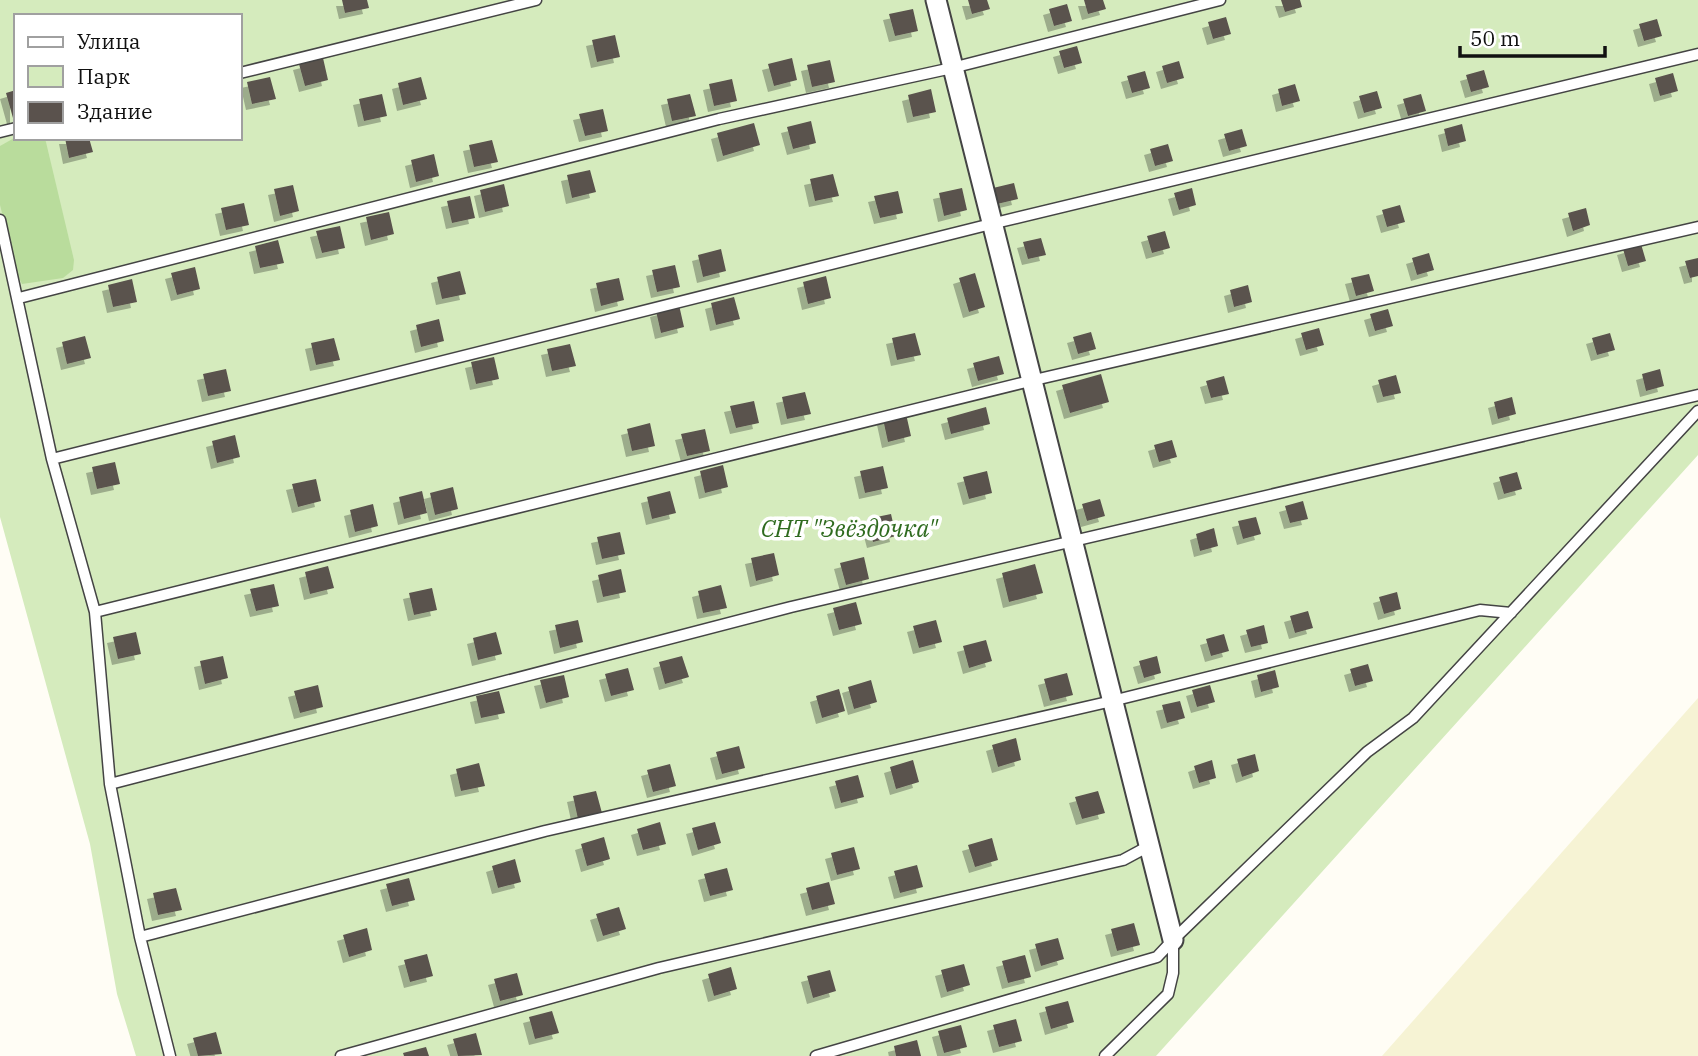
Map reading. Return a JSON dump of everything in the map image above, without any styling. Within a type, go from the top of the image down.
[{"type":"street","points":[[936,0],[1173,940]]},
{"type":"lane","points":[[242,73],[536,0]]},
{"type":"lane","points":[[19,298],[719,119],[952,68],[1220,0]]},
{"type":"lane","points":[[52,459],[991,224],[1698,54]]},
{"type":"lane","points":[[0,220],[52,459],[95,612],[110,784],[140,937],[170,1056]]},
{"type":"lane","points":[[95,612],[1030,381],[1698,227]]},
{"type":"lane","points":[[110,784],[777,610],[1698,395]]},
{"type":"lane","points":[[817,1056],[1157,957],[1367,752],[1413,718],[1698,411]]},
{"type":"lane","points":[[140,937],[545,831],[1112,701],[1480,610],[1511,613]]},
{"type":"lane","points":[[341,1056],[659,968],[1124,860],[1149,846]]},
{"type":"lane","points":[[1105,1056],[1168,995],[1173,973],[1173,940]]},
{"type":"shaded area","points":[[1698,698],[1698,1056],[1382,1056]]},
{"type":"green space","name":"СНТ \"Звёздочка\"","points":[[0,0],[1698,0],[1698,455],[1156,1056],[136,1056],[117,994],[90,844],[0,517]]},
{"type":"green space","points":[[14,138],[45,140],[74,260],[73,270],[63,278],[22,284],[17,274],[0,205],[0,146]]},
{"type":"building","points":[[342,0],[367,0],[369,8],[345,13]]},
{"type":"building","points":[[968,0],[987,0],[990,9],[972,14]]},
{"type":"building","points":[[1084,0],[1103,0],[1106,9],[1088,14]]},
{"type":"building","points":[[1281,0],[1300,0],[1302,7],[1285,12]]},
{"type":"building","points":[[1067,4],[1072,21],[1054,26],[1049,9]]},
{"type":"building","points":[[913,9],[918,31],[895,36],[889,14]]},
{"type":"building","points":[[1226,17],[1231,34],[1213,39],[1208,22]]},
{"type":"building","points":[[1657,19],[1662,36],[1644,41],[1639,24]]},
{"type":"building","points":[[615,35],[620,57],[597,62],[592,40]]},
{"type":"building","points":[[1077,46],[1082,63],[1064,68],[1059,51]]},
{"type":"building","points":[[323,58],[328,80],[305,86],[299,64]]},
{"type":"building","points":[[792,58],[797,80],[774,86],[768,64]]},
{"type":"building","points":[[830,60],[835,82],[812,87],[807,65]]},
{"type":"building","points":[[1179,61],[1184,78],[1167,83],[1162,66]]},
{"type":"building","points":[[1484,70],[1489,87],[1471,92],[1466,75]]},
{"type":"building","points":[[1145,71],[1150,88],[1132,93],[1127,76]]},
{"type":"building","points":[[1673,73],[1678,91],[1660,96],[1655,78]]},
{"type":"building","points":[[270,77],[276,99],[252,104],[247,82]]},
{"type":"building","points":[[421,77],[427,99],[403,105],[398,83]]},
{"type":"building","points":[[732,79],[737,101],[714,106],[709,84]]},
{"type":"building","points":[[1295,84],[1300,101],[1282,106],[1278,89]]},
{"type":"building","points":[[931,89],[936,112],[913,117],[908,95]]},
{"type":"building","points":[[14,91],[13,118],[6,93]]},
{"type":"building","points":[[1377,91],[1382,108],[1364,113],[1359,96]]},
{"type":"building","points":[[382,94],[387,116],[364,121],[359,99]]},
{"type":"building","points":[[690,94],[696,116],[672,121],[667,99]]},
{"type":"building","points":[[1421,94],[1426,111],[1408,116],[1403,99]]},
{"type":"building","points":[[603,109],[608,131],[585,136],[579,114]]},
{"type":"building","points":[[811,121],[816,143],[793,149],[787,127]]},
{"type":"building","points":[[754,123],[760,145],[723,156],[717,133]]},
{"type":"building","points":[[1462,124],[1466,141],[1448,146],[1444,129]]},
{"type":"building","points":[[1242,129],[1247,146],[1229,151],[1224,134]]},
{"type":"building","points":[[65,140],[90,140],[93,152],[69,158]]},
{"type":"building","points":[[492,140],[498,162],[474,167],[469,145]]},
{"type":"building","points":[[1168,144],[1173,161],[1155,166],[1150,149]]},
{"type":"building","points":[[434,154],[439,176],[416,182],[411,160]]},
{"type":"building","points":[[590,170],[596,192],[572,198],[567,175]]},
{"type":"building","points":[[833,174],[839,196],[815,201],[810,179]]},
{"type":"building","points":[[1014,183],[1018,199],[997,204],[993,188]]},
{"type":"building","points":[[504,184],[509,206],[485,212],[480,190]]},
{"type":"building","points":[[293,185],[299,211],[280,216],[274,189]]},
{"type":"building","points":[[962,188],[967,210],[944,216],[939,193]]},
{"type":"building","points":[[1192,188],[1196,205],[1179,210],[1174,193]]},
{"type":"building","points":[[898,191],[903,213],[880,218],[874,196]]},
{"type":"building","points":[[470,196],[475,218],[452,223],[447,201]]},
{"type":"building","points":[[244,203],[249,225],[226,230],[221,208]]},
{"type":"building","points":[[1400,205],[1405,222],[1387,227],[1382,210]]},
{"type":"building","points":[[1586,208],[1590,225],[1573,231],[1568,213]]},
{"type":"building","points":[[389,212],[394,234],[371,240],[366,217]]},
{"type":"building","points":[[340,226],[345,248],[322,253],[316,231]]},
{"type":"building","points":[[1165,231],[1170,248],[1152,253],[1147,236]]},
{"type":"building","points":[[1041,238],[1046,255],[1028,259],[1023,242]]},
{"type":"building","points":[[278,240],[284,263],[260,268],[255,246]]},
{"type":"building","points":[[1641,244],[1646,261],[1628,266],[1623,249]]},
{"type":"building","points":[[721,249],[726,271],[703,277],[698,255]]},
{"type":"building","points":[[1429,253],[1434,270],[1417,275],[1412,258]]},
{"type":"building","points":[[1698,258],[1698,276],[1690,278],[1685,261]]},
{"type":"building","points":[[675,265],[680,287],[657,292],[652,270]]},
{"type":"building","points":[[195,267],[200,289],[177,295],[171,273]]},
{"type":"building","points":[[460,271],[466,294],[442,299],[437,277]]},
{"type":"building","points":[[975,273],[985,307],[969,312],[959,278]]},
{"type":"building","points":[[1369,274],[1374,291],[1356,296],[1351,278]]},
{"type":"building","points":[[826,276],[831,298],[808,304],[803,282]]},
{"type":"building","points":[[619,278],[624,300],[601,306],[596,283]]},
{"type":"building","points":[[132,279],[137,302],[113,307],[108,285]]},
{"type":"building","points":[[1248,285],[1252,302],[1234,307],[1230,290]]},
{"type":"building","points":[[734,297],[740,319],[716,325],[711,303]]},
{"type":"building","points":[[679,305],[684,327],[661,333],[656,311]]},
{"type":"building","points":[[1388,309],[1393,326],[1375,331],[1370,314]]},
{"type":"building","points":[[439,319],[444,341],[421,347],[416,325]]},
{"type":"building","points":[[1319,328],[1324,345],[1306,350],[1301,333]]},
{"type":"building","points":[[1091,332],[1096,349],[1078,354],[1073,337]]},
{"type":"building","points":[[915,333],[921,355],[897,360],[892,338]]},
{"type":"building","points":[[1610,333],[1615,350],[1597,355],[1592,338]]},
{"type":"building","points":[[85,336],[91,358],[67,364],[62,342]]},
{"type":"building","points":[[334,338],[340,360],[316,365],[311,343]]},
{"type":"building","points":[[570,344],[576,366],[552,371],[547,349]]},
{"type":"building","points":[[999,356],[1004,374],[978,381],[973,363]]},
{"type":"building","points":[[494,357],[499,379],[476,384],[471,362]]},
{"type":"building","points":[[226,369],[231,391],[208,396],[203,374]]},
{"type":"building","points":[[1660,369],[1664,386],[1646,391],[1642,374]]},
{"type":"building","points":[[1101,374],[1109,402],[1070,413],[1062,385]]},
{"type":"building","points":[[1396,375],[1401,393],[1383,397],[1378,380]]},
{"type":"building","points":[[1224,376],[1229,394],[1211,398],[1206,381]]},
{"type":"building","points":[[805,392],[811,414],[787,419],[782,397]]},
{"type":"building","points":[[1512,397],[1516,414],[1498,419],[1494,402]]},
{"type":"building","points":[[754,401],[759,423],[736,428],[730,406]]},
{"type":"building","points":[[986,407],[990,424],[951,434],[947,418]]},
{"type":"building","points":[[906,414],[911,436],[888,442],[883,419]]},
{"type":"building","points":[[650,423],[655,446],[632,451],[627,429]]},
{"type":"building","points":[[705,429],[710,451],[687,456],[681,434]]},
{"type":"building","points":[[235,435],[240,457],[217,463],[212,441]]},
{"type":"building","points":[[1172,440],[1177,457],[1159,462],[1154,445]]},
{"type":"building","points":[[115,462],[120,484],[97,489],[92,467]]},
{"type":"building","points":[[723,465],[728,487],[705,493],[700,471]]},
{"type":"building","points":[[883,466],[888,488],[865,493],[860,471]]},
{"type":"building","points":[[987,471],[992,493],[969,499],[963,477]]},
{"type":"building","points":[[1517,472],[1522,489],[1504,494],[1499,477]]},
{"type":"building","points":[[316,479],[321,501],[298,507],[292,484]]},
{"type":"building","points":[[453,487],[458,509],[435,515],[430,493]]},
{"type":"building","points":[[422,491],[427,513],[404,519],[399,497]]},
{"type":"building","points":[[670,491],[676,513],[652,519],[647,497]]},
{"type":"building","points":[[1100,499],[1105,516],[1087,521],[1082,504]]},
{"type":"building","points":[[1303,501],[1308,519],[1290,523],[1285,506]]},
{"type":"building","points":[[373,504],[378,526],[355,532],[350,510]]},
{"type":"building","points":[[891,514],[896,536],[873,542],[867,519]]},
{"type":"building","points":[[1256,517],[1261,534],[1243,539],[1238,521]]},
{"type":"building","points":[[1214,528],[1218,546],[1200,551],[1196,534]]},
{"type":"building","points":[[620,532],[625,554],[602,559],[597,537]]},
{"type":"building","points":[[774,553],[779,575],[756,581],[751,558]]},
{"type":"building","points":[[864,557],[869,579],[846,585],[840,563]]},
{"type":"building","points":[[1035,564],[1043,593],[1009,602],[1002,573]]},
{"type":"building","points":[[328,566],[334,588],[310,594],[305,572]]},
{"type":"building","points":[[621,569],[626,592],[603,597],[598,575]]},
{"type":"building","points":[[274,584],[279,606],[256,611],[250,589]]},
{"type":"building","points":[[721,585],[727,608],[703,613],[698,591]]},
{"type":"building","points":[[432,588],[437,610],[414,615],[409,593]]},
{"type":"building","points":[[1397,592],[1401,609],[1384,614],[1379,597]]},
{"type":"building","points":[[856,602],[862,624],[839,630],[833,608]]},
{"type":"building","points":[[1308,611],[1313,628],[1295,633],[1290,616]]},
{"type":"building","points":[[578,620],[583,642],[560,648],[555,625]]},
{"type":"building","points":[[936,620],[942,642],[919,648],[913,626]]},
{"type":"building","points":[[1264,625],[1268,643],[1251,647],[1246,630]]},
{"type":"building","points":[[136,632],[141,654],[118,659],[113,637]]},
{"type":"building","points":[[496,632],[502,654],[478,660],[473,638]]},
{"type":"building","points":[[1224,634],[1229,651],[1211,656],[1206,639]]},
{"type":"building","points":[[986,640],[992,661],[969,668],[963,646]]},
{"type":"building","points":[[223,656],[228,678],[205,684],[200,661]]},
{"type":"building","points":[[682,656],[689,677],[665,684],[659,662]]},
{"type":"building","points":[[1157,656],[1161,673],[1144,678],[1139,661]]},
{"type":"building","points":[[1368,664],[1373,681],[1355,686],[1350,669]]},
{"type":"building","points":[[628,668],[634,690],[611,696],[605,674]]},
{"type":"building","points":[[1275,670],[1279,687],[1261,692],[1257,675]]},
{"type":"building","points":[[1067,673],[1073,695],[1050,701],[1044,679]]},
{"type":"building","points":[[564,675],[569,697],[546,703],[540,680]]},
{"type":"building","points":[[871,680],[877,702],[854,709],[848,687]]},
{"type":"building","points":[[318,685],[323,707],[300,713],[294,691]]},
{"type":"building","points":[[1210,685],[1215,702],[1197,707],[1192,690]]},
{"type":"building","points":[[839,689],[845,711],[822,718],[816,696]]},
{"type":"building","points":[[499,691],[505,713],[481,718],[476,696]]},
{"type":"building","points":[[1180,701],[1185,718],[1167,723],[1162,705]]},
{"type":"building","points":[[1016,738],[1021,760],[998,767],[992,745]]},
{"type":"building","points":[[739,746],[745,768],[722,774],[716,752]]},
{"type":"building","points":[[1255,754],[1259,771],[1242,777],[1237,759]]},
{"type":"building","points":[[913,760],[919,782],[896,789],[890,767]]},
{"type":"building","points":[[1212,760],[1216,778],[1199,783],[1194,766]]},
{"type":"building","points":[[479,763],[485,786],[461,791],[456,769]]},
{"type":"building","points":[[670,764],[676,786],[653,792],[647,770]]},
{"type":"building","points":[[858,775],[864,797],[841,803],[835,781]]},
{"type":"building","points":[[596,791],[602,813],[578,819],[573,796]]},
{"type":"building","points":[[1098,791],[1105,813],[1082,819],[1075,797]]},
{"type":"building","points":[[660,822],[666,844],[643,850],[637,829]]},
{"type":"building","points":[[715,822],[721,843],[698,850],[692,828]]},
{"type":"building","points":[[604,837],[610,859],[587,866],[581,844]]},
{"type":"building","points":[[992,838],[998,860],[975,867],[968,845]]},
{"type":"building","points":[[854,847],[860,869],[837,875],[831,853]]},
{"type":"building","points":[[515,859],[521,882],[498,888],[492,866]]},
{"type":"building","points":[[917,865],[923,887],[900,893],[894,871]]},
{"type":"building","points":[[727,868],[733,890],[710,896],[704,874]]},
{"type":"building","points":[[409,878],[415,900],[392,906],[386,884]]},
{"type":"building","points":[[829,882],[835,904],[812,910],[806,888]]},
{"type":"building","points":[[176,888],[182,910],[158,915],[153,893]]},
{"type":"building","points":[[619,907],[626,929],[603,936],[596,914]]},
{"type":"building","points":[[1134,923],[1140,945],[1117,951],[1111,929]]},
{"type":"building","points":[[367,928],[372,950],[349,957],[343,935]]},
{"type":"building","points":[[1058,938],[1064,959],[1041,966],[1035,944]]},
{"type":"building","points":[[427,954],[433,976],[410,982],[404,960]]},
{"type":"building","points":[[1025,955],[1031,977],[1008,983],[1002,961]]},
{"type":"building","points":[[964,964],[970,985],[947,992],[941,970]]},
{"type":"building","points":[[731,967],[737,989],[714,996],[708,974]]},
{"type":"building","points":[[830,970],[836,991],[813,998],[807,976]]},
{"type":"building","points":[[517,973],[523,995],[500,1001],[494,979]]},
{"type":"building","points":[[1068,1001],[1074,1022],[1051,1029],[1045,1007]]},
{"type":"building","points":[[552,1011],[559,1033],[535,1039],[529,1017]]},
{"type":"building","points":[[1016,1019],[1022,1041],[999,1047],[993,1025]]},
{"type":"building","points":[[961,1025],[967,1047],[944,1053],[938,1031]]},
{"type":"building","points":[[216,1032],[222,1054],[198,1056],[193,1038]]},
{"type":"building","points":[[476,1033],[482,1055],[458,1056],[453,1039]]},
{"type":"building","points":[[917,1040],[921,1056],[896,1056],[894,1046]]},
{"type":"building","points":[[426,1047],[429,1056],[404,1056],[403,1053]]}]
